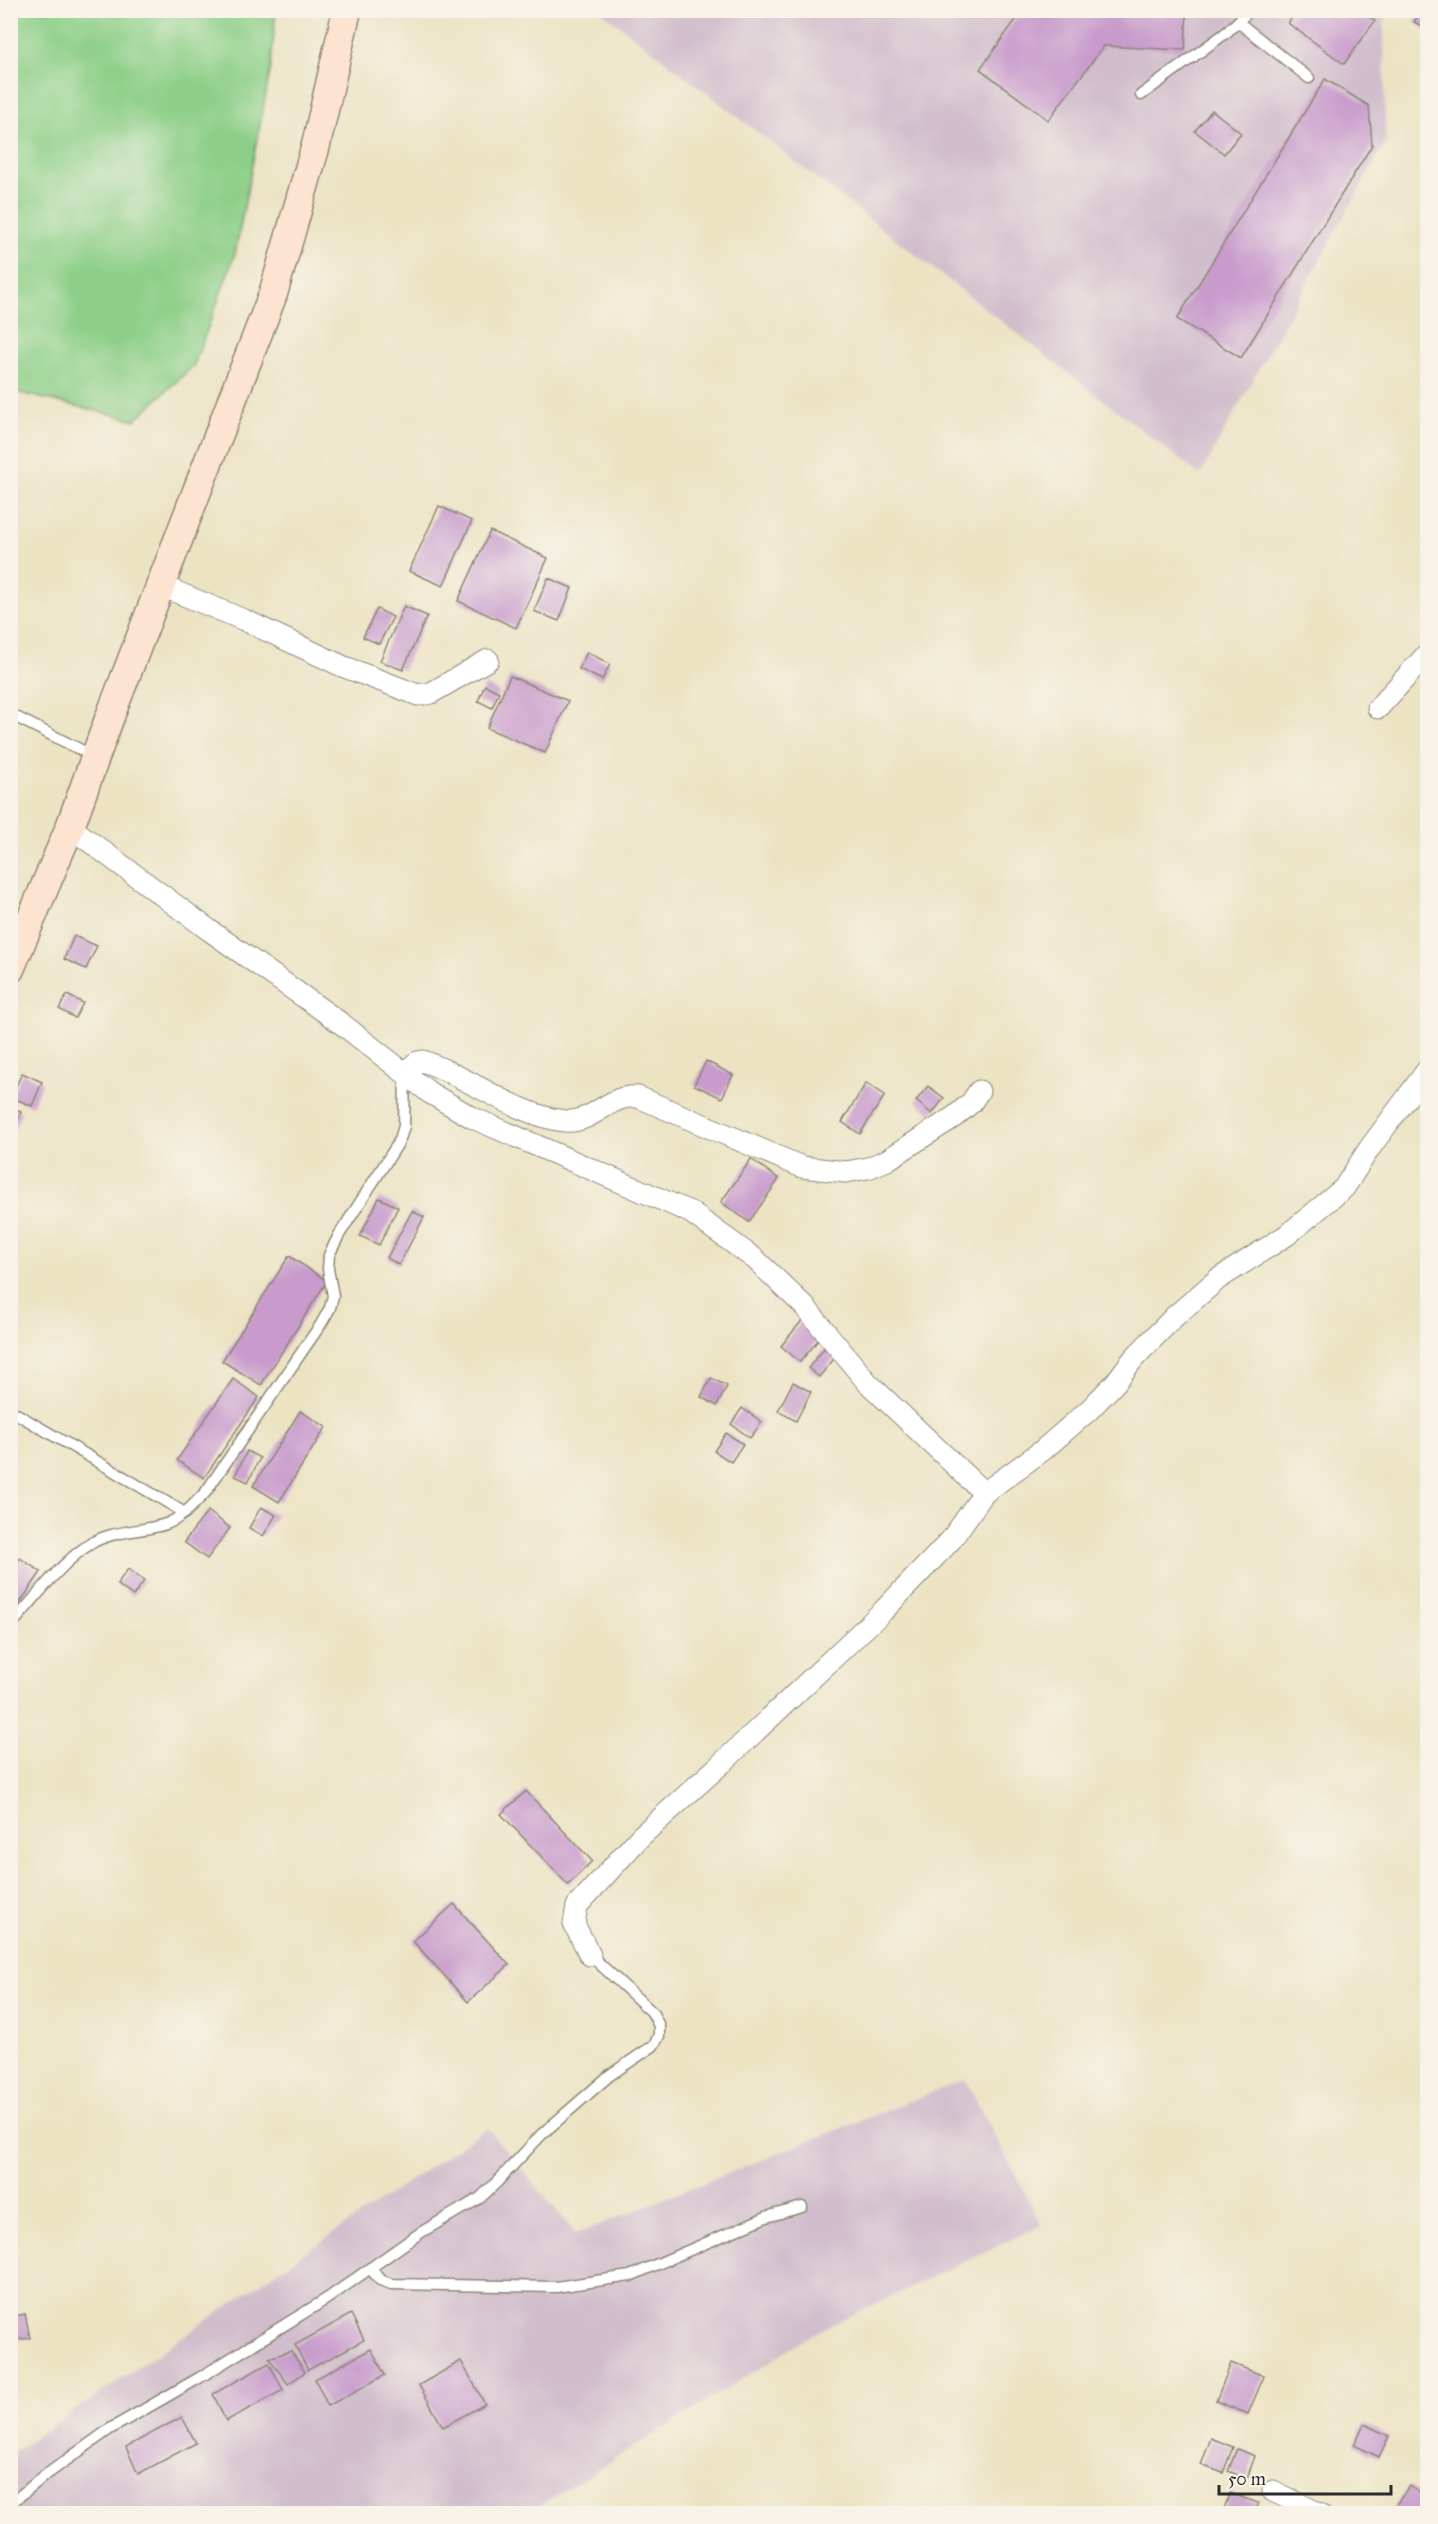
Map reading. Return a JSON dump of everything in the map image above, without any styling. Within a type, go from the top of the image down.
[{"type":"street","points":[[10,969],[70,826],[273,294],[316,145],[347,10]]},
{"type":"street","points":[[162,586],[244,620],[342,666],[418,695],[431,693],[488,660]]},
{"type":"street","points":[[1378,708],[1428,653]]},
{"type":"street","points":[[70,826],[209,930],[342,1024],[430,1093],[473,1118],[690,1212],[755,1259],[805,1307],[867,1382],[984,1493]]},
{"type":"street","points":[[405,1072],[417,1062],[423,1061],[536,1114],[565,1121],[577,1121],[590,1116],[612,1102],[627,1096],[638,1097],[802,1167],[846,1172],[868,1168],[887,1160],[954,1117],[970,1103],[979,1091]]},
{"type":"street","points":[[590,1955],[574,1924],[577,1906],[641,1836],[812,1680],[897,1596],[951,1540],[984,1493],[1043,1450],[1089,1410],[1142,1350],[1218,1279],[1287,1234],[1344,1188],[1381,1131],[1428,1069]]},
{"type":"street","points":[[1273,2492],[1320,2514]]},
{"type":"lane","points":[[1141,96],[1250,10]]},
{"type":"lane","points":[[1238,21],[1309,78]]},
{"type":"lane","points":[[10,714],[95,758]]},
{"type":"lane","points":[[10,1626],[70,1560],[92,1543],[117,1534],[167,1524],[185,1513],[205,1493],[330,1308],[333,1296],[327,1269],[329,1255],[339,1235],[397,1145],[404,1126],[405,1072]]},
{"type":"lane","points":[[10,1410],[185,1513]]},
{"type":"lane","points":[[10,2504],[43,2477],[110,2429],[199,2378],[328,2298],[420,2234],[480,2198],[542,2134],[601,2082],[654,2046],[659,2026],[652,2012],[590,1955]]},
{"type":"lane","points":[[370,2268],[380,2280],[392,2284],[545,2287],[582,2285],[630,2276],[766,2217],[802,2207]]},
{"type":"shaded area","points":[[601,11],[1384,11],[1385,143],[1200,475]]},
{"type":"shaded area","points":[[965,2079],[1042,2225],[822,2329],[528,2513],[11,2513],[10,2455],[487,2128],[576,2234]]},
{"type":"green space","points":[[11,10],[276,11],[271,67],[235,254],[194,365],[135,420],[11,391]]},
{"type":"building","points":[[1023,10],[1187,10],[1185,50],[1104,46],[1048,120],[980,69]]},
{"type":"building","points":[[1297,10],[1361,10],[1375,21],[1344,64],[1288,23]]},
{"type":"building","points":[[1422,10],[1428,10],[1428,30],[1414,22]]},
{"type":"building","points":[[1325,79],[1369,106],[1372,145],[1241,358],[1177,319]]},
{"type":"building","points":[[1212,110],[1241,133],[1224,154],[1195,131]]},
{"type":"building","points":[[439,506],[472,521],[443,586],[409,571]]},
{"type":"building","points":[[490,531],[548,558],[516,628],[458,601]]},
{"type":"building","points":[[548,578],[572,588],[559,621],[534,611]]},
{"type":"building","points":[[404,606],[427,616],[403,670],[380,661]]},
{"type":"building","points":[[377,609],[393,617],[379,644],[363,637]]},
{"type":"building","points":[[587,652],[610,664],[602,680],[579,669]]},
{"type":"building","points":[[510,676],[568,701],[545,753],[487,728]]},
{"type":"building","points":[[485,685],[499,692],[492,708],[478,701]]},
{"type":"building","points":[[74,936],[97,946],[86,969],[64,959]]},
{"type":"building","points":[[67,995],[83,1003],[75,1018],[59,1009]]},
{"type":"building","points":[[706,1061],[733,1075],[722,1098],[694,1085]]},
{"type":"building","points":[[22,1073],[42,1082],[32,1106],[11,1097]]},
{"type":"building","points":[[866,1083],[885,1095],[860,1134],[842,1122]]},
{"type":"building","points":[[928,1086],[944,1098],[932,1114],[916,1101]]},
{"type":"building","points":[[10,1107],[21,1112],[14,1130],[10,1128]]},
{"type":"building","points":[[751,1159],[779,1179],[749,1222],[721,1202]]},
{"type":"building","points":[[379,1198],[398,1207],[379,1245],[360,1236]]},
{"type":"building","points":[[412,1211],[424,1217],[399,1265],[387,1258]]},
{"type":"building","points":[[289,1256],[327,1281],[261,1385],[222,1361]]},
{"type":"building","points":[[804,1318],[823,1334],[800,1362],[781,1346]]},
{"type":"building","points":[[827,1345],[838,1354],[819,1377],[808,1368]]},
{"type":"building","points":[[711,1378],[727,1386],[717,1406],[701,1397]]},
{"type":"building","points":[[233,1379],[259,1397],[204,1478],[177,1460]]},
{"type":"building","points":[[793,1382],[811,1392],[796,1421],[778,1411]]},
{"type":"building","points":[[742,1408],[762,1422],[750,1438],[731,1424]]},
{"type":"building","points":[[300,1411],[326,1427],[279,1502],[253,1486]]},
{"type":"building","points":[[726,1433],[743,1444],[731,1462],[714,1451]]},
{"type":"building","points":[[247,1451],[260,1458],[248,1482],[235,1476]]},
{"type":"building","points":[[261,1507],[276,1515],[263,1536],[249,1528]]},
{"type":"building","points":[[208,1511],[230,1528],[207,1559],[184,1542]]},
{"type":"building","points":[[20,1558],[41,1572],[13,1613],[10,1611],[10,1572]]},
{"type":"building","points":[[128,1569],[144,1581],[133,1596],[117,1584]]},
{"type":"building","points":[[526,1791],[592,1861],[568,1885],[501,1814]]},
{"type":"building","points":[[454,1904],[509,1965],[468,2002],[413,1941]]},
{"type":"building","points":[[25,2314],[30,2338],[10,2341],[10,2317]]},
{"type":"building","points":[[351,2314],[364,2340],[308,2370],[295,2345]]},
{"type":"building","points":[[371,2349],[385,2375],[328,2406],[315,2379]]},
{"type":"building","points":[[291,2351],[305,2372],[288,2384],[269,2358]]},
{"type":"building","points":[[461,2361],[485,2404],[443,2427],[419,2385]]},
{"type":"building","points":[[269,2363],[283,2390],[226,2421],[213,2394]]},
{"type":"building","points":[[1231,2363],[1264,2376],[1248,2414],[1216,2401]]},
{"type":"building","points":[[182,2417],[196,2443],[138,2474],[126,2447]]},
{"type":"building","points":[[1364,2424],[1389,2436],[1379,2457],[1354,2445]]},
{"type":"building","points":[[1211,2438],[1233,2447],[1223,2473],[1201,2465]]},
{"type":"building","points":[[1237,2449],[1255,2456],[1247,2478],[1228,2471]]},
{"type":"building","points":[[1410,2486],[1427,2499],[1416,2514],[1403,2514],[1394,2507]]},
{"type":"building","points":[[1230,2493],[1258,2503],[1254,2514],[1222,2514]]}]
